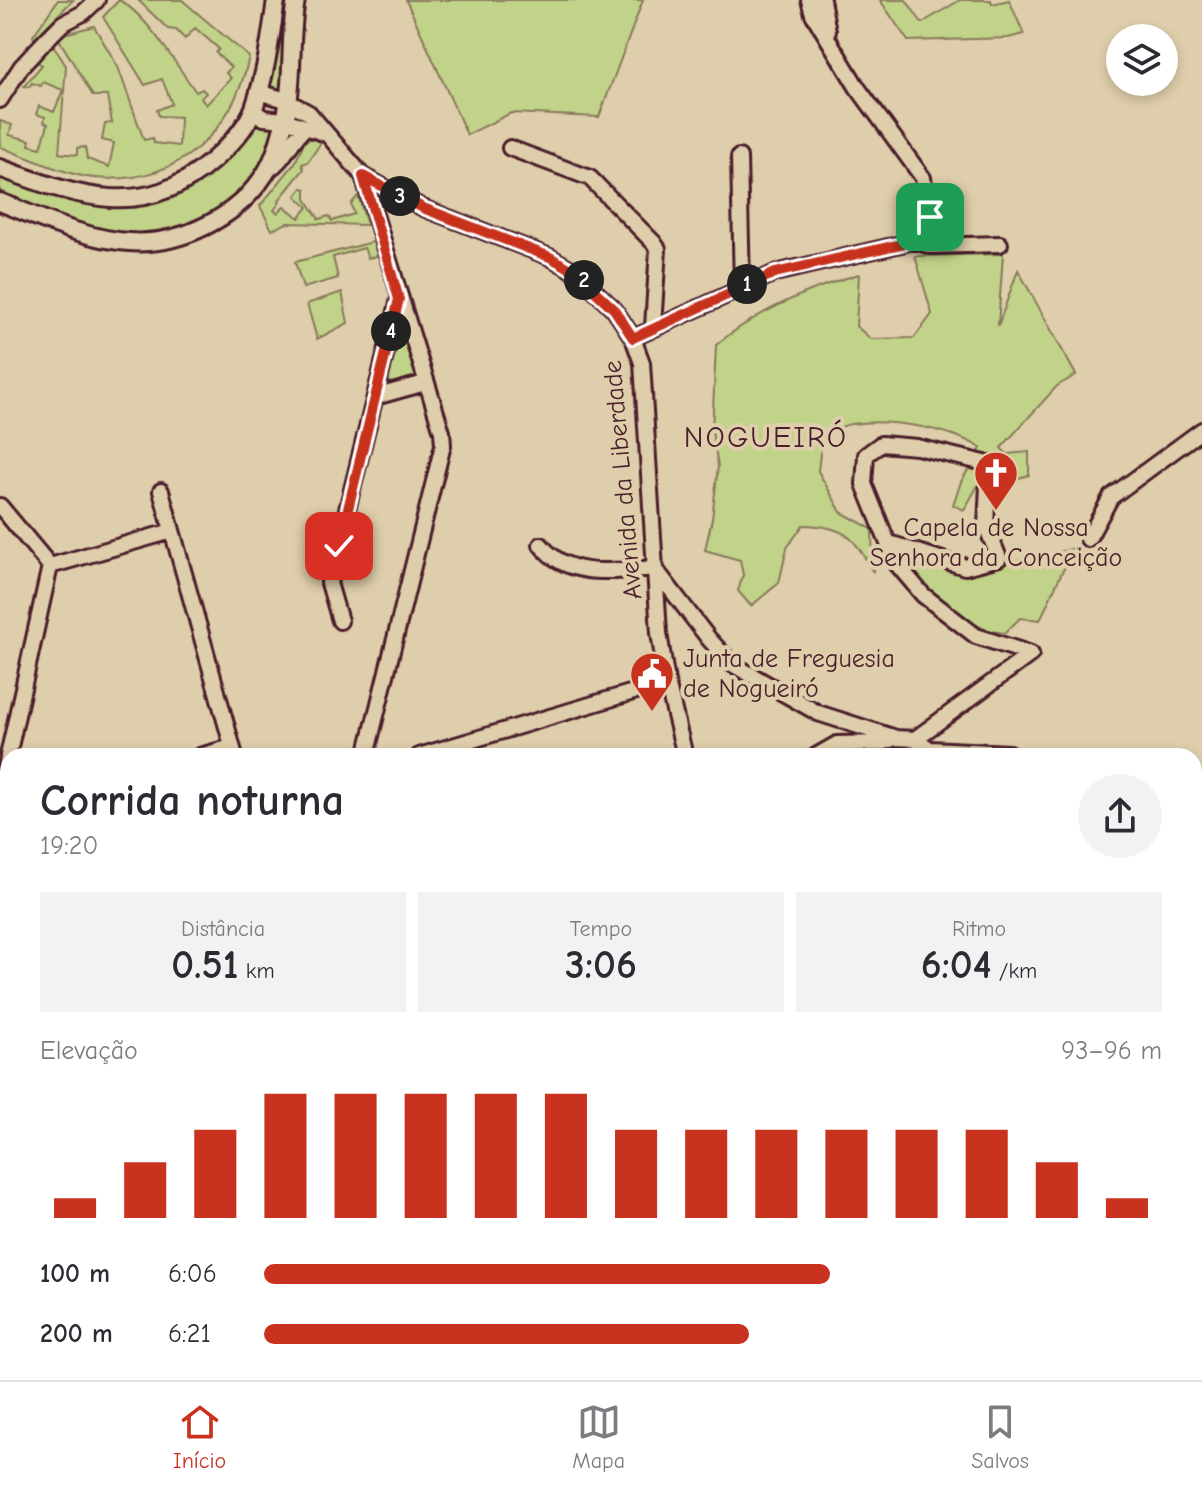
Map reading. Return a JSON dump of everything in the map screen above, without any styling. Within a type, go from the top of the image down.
[{"type":"main road","points":[[0,168],[79,196],[103,200],[143,197],[181,185],[231,144],[253,111],[276,0]]},
{"type":"main road","points":[[0,202],[106,239],[130,242],[156,241],[188,233],[226,215],[255,188],[267,170],[287,112],[296,0]]},
{"type":"street","points":[[0,100],[21,67],[46,40],[62,24],[83,13],[97,0]]},
{"type":"street","points":[[633,338],[775,273],[914,241],[926,232],[930,217],[923,178],[857,87],[813,14],[809,0]]},
{"type":"street","points":[[822,0],[830,41]]},
{"type":"street","points":[[258,92],[275,96],[287,112],[306,127],[324,133]]},
{"type":"street","points":[[253,111],[264,118],[287,112]]},
{"type":"street","name":"Avenida da Liberdade","points":[[287,112],[309,113],[363,176],[423,208],[550,257],[571,269],[614,309],[633,338],[642,363],[659,633],[683,748]]},
{"type":"street","points":[[267,170],[281,160],[292,140],[306,127]]},
{"type":"street","points":[[510,148],[590,178],[654,243],[658,249],[653,327]]},
{"type":"street","points":[[739,157],[742,286]]},
{"type":"street","points":[[363,176],[442,432],[443,445],[368,748]]},
{"type":"street","points":[[914,241],[931,246],[1000,244]]},
{"type":"street","points":[[340,621],[329,583],[399,299]]},
{"type":"street","points":[[375,397],[425,383]]},
{"type":"street","points":[[1088,539],[1111,497],[1202,430]]},
{"type":"street","points":[[889,543],[965,567],[999,558],[986,526],[989,464],[917,447],[881,444],[866,455],[864,484],[896,563],[923,595],[976,636],[1031,654],[915,739]]},
{"type":"street","points":[[161,491],[232,748]]},
{"type":"street","points":[[0,506],[50,566]]},
{"type":"street","points":[[50,566],[172,531]]},
{"type":"street","points":[[541,545],[557,559],[590,571],[656,569],[732,664],[818,713],[896,738],[915,739],[928,748]]},
{"type":"street","points":[[10,748],[50,566]]},
{"type":"street","points":[[446,748],[667,682]]},
{"type":"street","points":[[830,748],[837,744],[882,743],[896,738]]},
{"type":"green space","points":[[58,0],[73,0],[34,39],[33,36]]},
{"type":"green space","points":[[119,0],[151,29],[196,92],[202,89],[206,93],[201,98],[206,105],[231,78],[226,73],[231,67],[216,53],[219,49],[195,28],[185,39],[176,30],[168,29],[138,0],[182,0],[249,57],[241,85],[214,131],[196,149],[175,163],[151,173],[124,178],[73,174],[1,147],[0,121],[12,125],[9,135],[30,140],[29,145],[41,148],[48,124],[44,122],[45,117],[36,114],[39,106],[54,112],[63,90],[43,82],[41,86],[32,83],[29,87],[24,86],[42,65],[36,61],[52,43],[66,66],[59,153],[77,155],[77,148],[85,147],[87,159],[109,167],[114,143],[102,140],[105,124],[112,123],[107,96],[93,96],[57,36],[94,26],[118,67],[144,140],[153,138],[154,143],[179,146],[180,117],[159,116],[157,110],[172,104],[162,79],[145,85],[103,17]]},
{"type":"green space","points":[[406,0],[643,0],[599,117],[511,113],[467,135]]},
{"type":"green space","points":[[880,0],[906,0],[922,23],[960,0],[991,0],[992,4],[1009,0],[1024,34],[1008,38],[908,41]]},
{"type":"green space","points":[[281,9],[287,10],[282,91],[267,88]]},
{"type":"green space","points":[[256,121],[276,125],[269,149],[250,180],[222,205],[193,222],[165,231],[138,234],[111,232],[58,217],[0,194],[0,175],[50,195],[85,204],[120,207],[142,203],[209,173],[228,157]]},
{"type":"green space","points":[[322,135],[324,138],[308,162],[302,164],[304,169],[274,210],[278,213],[284,206],[299,218],[308,207],[296,196],[302,188],[306,189],[306,199],[319,219],[329,216],[332,221],[354,214],[351,204],[358,196],[367,225],[287,223],[272,230],[260,206],[295,163],[305,141]]},
{"type":"green space","points":[[373,242],[377,256],[368,258],[364,248],[333,257],[338,278],[303,288],[295,262]]},
{"type":"green space","points":[[1003,254],[998,326],[1018,270],[1076,375],[1057,386],[1001,448],[1007,454],[1029,452],[1029,475],[1009,481],[980,482],[964,510],[953,505],[961,482],[981,448],[952,435],[918,426],[866,422],[840,428],[822,438],[818,471],[841,512],[872,529],[873,572],[847,536],[829,528],[803,525],[787,548],[779,583],[751,606],[738,591],[743,575],[740,560],[705,550],[718,466],[712,432],[716,345],[784,302],[859,274],[856,326],[871,339],[914,338],[932,314],[915,256]]},
{"type":"green space","points":[[342,292],[348,323],[317,339],[307,304]]},
{"type":"green space","points":[[399,332],[405,333],[417,372],[414,380],[392,385],[387,378]]},
{"type":"green space","points":[[1077,548],[1040,620],[1020,618],[1005,633],[975,625],[947,607],[902,560],[916,558],[997,564]]},
{"type":"place","name":"Capela de Nossa Senhora da Conceição","points":[[996,512]]},
{"type":"place","name":"Junta de Freguesia de Nogueiró","points":[[652,713]]},
{"type":"district","name":"NOGUEIRÓ","points":[[766,437]]},
{"type":"route","points":[[339,546],[399,299],[363,176],[423,208],[550,257],[571,269],[614,309],[633,338],[775,273],[914,241],[926,232],[930,217]]}]
